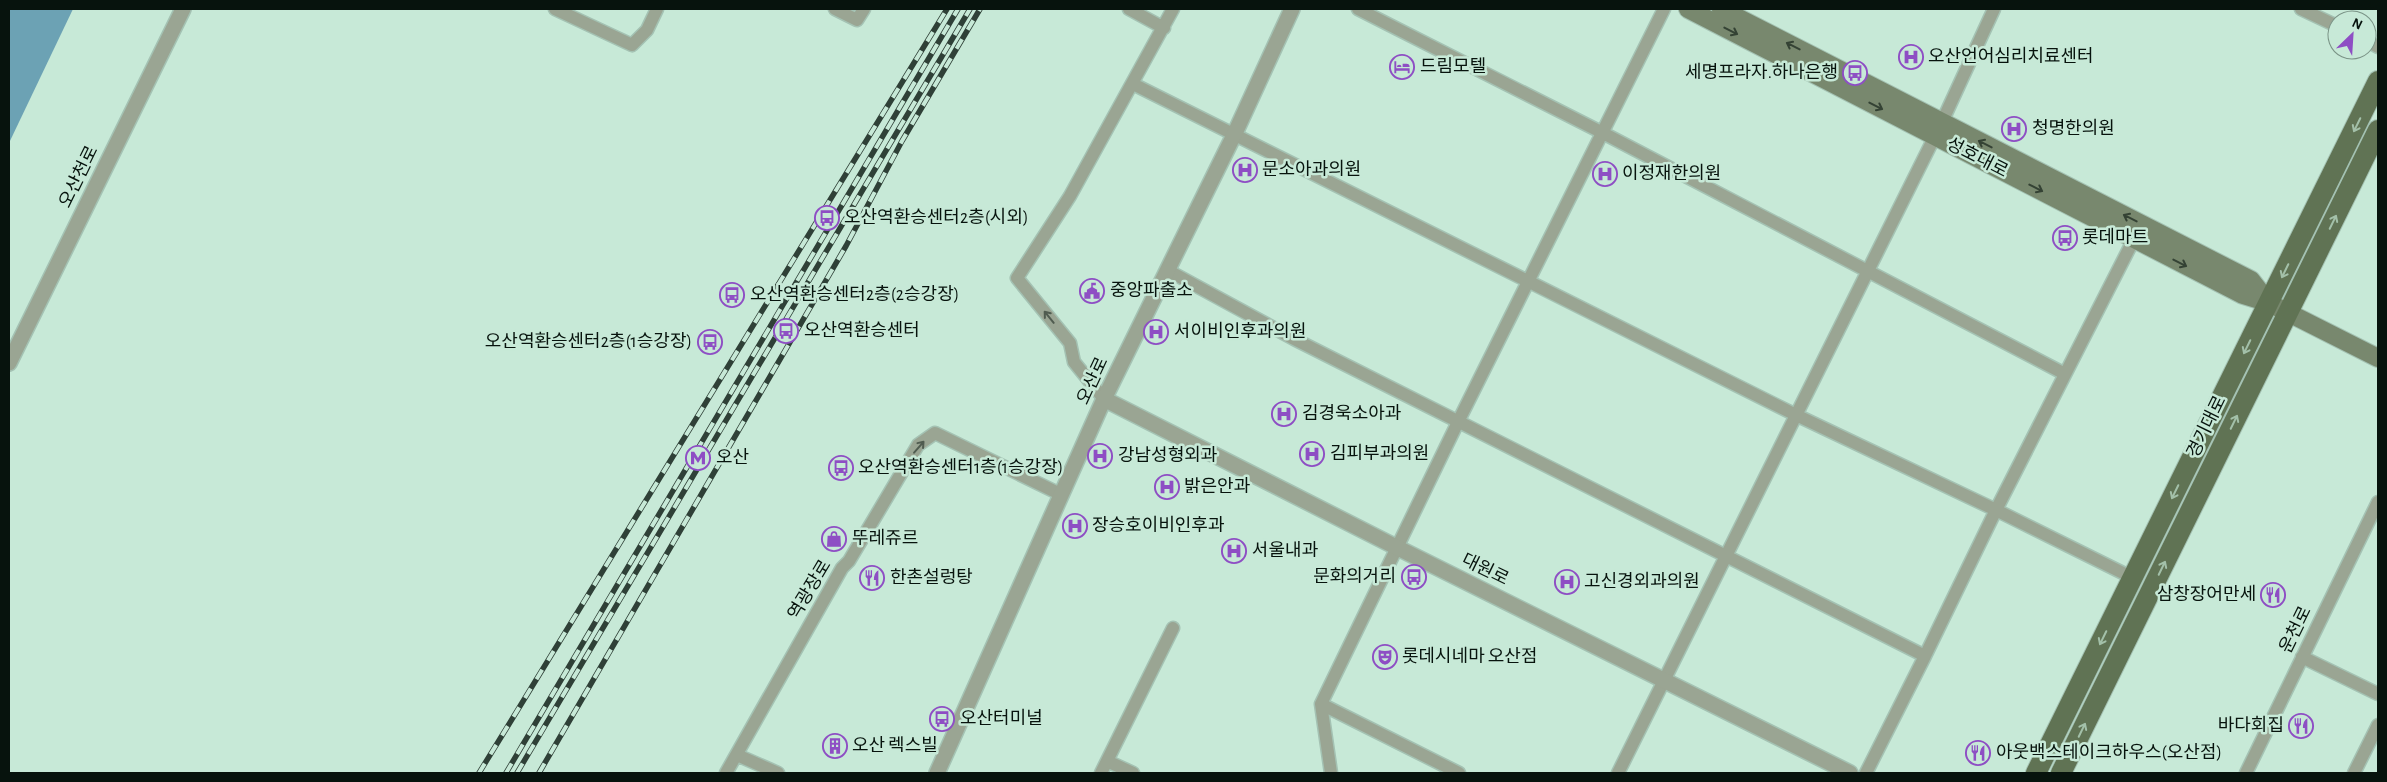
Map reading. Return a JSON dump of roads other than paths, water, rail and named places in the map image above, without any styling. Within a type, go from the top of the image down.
[{"type":"main road","name":"성호대로","points":[[1688,9],[2251,280],[2269,303]]},
{"type":"main road","name":"성호대로","points":[[1721,9],[2134,239],[2243,295],[2269,303],[2378,358]]},
{"type":"main road","name":"경기대로","points":[[2036,773],[2378,81]]},
{"type":"main road","name":"경기대로","points":[[2061,773],[2378,130]]},
{"type":"street","name":"오산천로","points":[[9,363],[183,9]]},
{"type":"street","points":[[555,9],[632,44],[647,30],[656,9]]},
{"type":"street","points":[[835,9],[857,20],[864,9]]},
{"type":"street","points":[[1130,9],[1164,28]]},
{"type":"street","points":[[1104,399],[1074,362],[1070,343],[1017,278],[1070,196],[1173,9]]},
{"type":"street","name":"오산로","points":[[937,773],[1104,399],[1235,133],[1292,9]]},
{"type":"street","points":[[1358,9],[1601,132],[2065,374]]},
{"type":"street","points":[[1331,773],[1321,704],[1396,547],[1601,132],[1664,9]]},
{"type":"street","points":[[1618,773],[1868,272],[1994,9]]},
{"type":"street","points":[[2301,9],[2327,21]]},
{"type":"street","points":[[1133,84],[1235,133],[1796,414],[2132,578]]},
{"type":"street","points":[[1866,773],[1996,510],[2134,239]]},
{"type":"street","points":[[1167,270],[1294,339],[1925,656]]},
{"type":"street","name":"대원로","points":[[1104,399],[1850,773]]},
{"type":"street","name":"역광장로","points":[[726,773],[842,568],[849,561],[918,444],[935,433],[1062,495]]},
{"type":"street","name":"운천로","points":[[2246,773],[2378,502]]},
{"type":"street","points":[[1101,773],[1173,628]]},
{"type":"street","points":[[2302,657],[2378,694]]},
{"type":"street","points":[[1321,704],[1459,773]]},
{"type":"street","points":[[2354,773],[2378,725]]},
{"type":"street","points":[[737,755],[778,773]]},
{"type":"street","points":[[1107,761],[1133,773]]},
{"type":"water","points":[[9,9],[73,9],[9,143]]},
{"type":"railway","points":[[479,773],[947,9]]},
{"type":"railway","points":[[506,773],[958,9]]},
{"type":"railway","points":[[517,773],[970,9]]},
{"type":"railway","points":[[539,773],[846,246],[902,141],[980,9]]},
{"type":"place","name":"오산언어심리치료센터","points":[[1911,57]]},
{"type":"place","name":"드림모텔","points":[[1402,67]]},
{"type":"place","name":"세명프라자.하나은행","points":[[1855,73]]},
{"type":"place","name":"청명한의원","points":[[2014,129]]},
{"type":"place","name":"문소아과의원","points":[[1245,170]]},
{"type":"place","name":"이정재한의원","points":[[1605,174]]},
{"type":"place","name":"오산역환승센터2층(시외)","points":[[827,218]]},
{"type":"place","name":"롯데마트","points":[[2065,238]]},
{"type":"place","name":"중앙파출소","points":[[1092,291]]},
{"type":"place","name":"오산역환승센터2층(2승강장)","points":[[732,295]]},
{"type":"place","name":"오산역환승센터","points":[[786,331]]},
{"type":"place","name":"서이비인후과의원","points":[[1156,332]]},
{"type":"place","name":"오산역환승센터2층(1승강장)","points":[[710,342]]},
{"type":"place","name":"김경욱소아과","points":[[1284,414]]},
{"type":"place","name":"김피부과의원","points":[[1312,454]]},
{"type":"place","name":"강남성형외과","points":[[1100,456]]},
{"type":"place","name":"오산","points":[[698,458]]},
{"type":"place","name":"오산역환승센터1층(1승강장)","points":[[841,468]]},
{"type":"place","name":"밝은안과","points":[[1167,487]]},
{"type":"place","name":"장승호이비인후과","points":[[1075,526]]},
{"type":"place","name":"뚜레쥬르","points":[[834,539]]},
{"type":"place","name":"서울내과","points":[[1234,551]]},
{"type":"place","name":"문화의거리","points":[[1414,577]]},
{"type":"place","name":"한촌설렁탕","points":[[872,578]]},
{"type":"place","name":"고신경외과의원","points":[[1567,582]]},
{"type":"place","name":"삼창장어만세","points":[[2273,595]]},
{"type":"place","name":"롯데시네마 오산점","points":[[1385,657]]},
{"type":"place","name":"오산터미널","points":[[942,719]]},
{"type":"place","name":"바다회집","points":[[2301,726]]},
{"type":"place","name":"오산 렉스빌","points":[[835,746]]},
{"type":"place","name":"아웃백스테이크하우스(오산점)","points":[[1978,753]]}]
